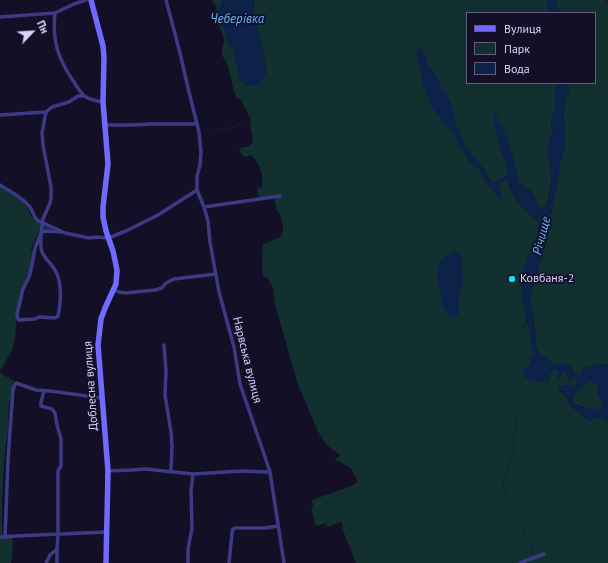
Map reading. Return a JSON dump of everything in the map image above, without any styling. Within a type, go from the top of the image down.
[{"type":"street","points":[[0,17],[55,13],[86,0]]},
{"type":"street","name":"Доблесна вулиця","points":[[91,0],[103,46],[104,57],[103,102],[108,164],[103,217],[117,270],[116,284],[101,319],[98,352],[108,470],[106,563]]},
{"type":"street","name":"Нарвська вулиця","points":[[166,0],[199,132],[201,153],[197,176],[197,190],[208,221],[210,242],[219,292],[234,347],[240,384],[270,472],[284,563]]},
{"type":"street","points":[[55,13],[54,30],[59,56],[67,72],[85,96]]},
{"type":"street","points":[[0,115],[46,112],[52,107],[69,102],[78,96],[85,96],[103,102]]},
{"type":"street","points":[[40,233],[42,252],[52,264],[57,274],[60,292],[58,314],[55,318],[39,317],[35,319],[19,320],[17,314],[20,298],[29,277],[34,248],[50,203],[51,194],[42,133],[46,112]]},
{"type":"street","points":[[105,125],[196,124]]},
{"type":"street","points":[[0,185],[23,200],[29,206],[35,218],[62,232]]},
{"type":"street","points":[[40,233],[45,231],[62,232],[88,238],[108,238],[158,216],[197,190]]},
{"type":"street","points":[[204,207],[280,196]]},
{"type":"street","points":[[114,290],[126,293],[155,290],[162,288],[166,283],[174,279],[216,274]]},
{"type":"street","points":[[164,345],[166,371],[165,395],[172,446],[171,471]]},
{"type":"street","points":[[5,537],[8,450],[13,389],[16,383],[36,390],[102,398]]},
{"type":"street","points":[[44,391],[41,406],[52,409],[55,413],[61,439],[61,466],[58,470],[57,563]]},
{"type":"street","points":[[108,470],[145,469],[193,474],[243,471],[270,472]]},
{"type":"street","points":[[188,563],[188,549],[192,528],[190,491],[193,474]]},
{"type":"street","points":[[0,517],[5,521]]},
{"type":"street","points":[[229,563],[233,529],[278,526]]},
{"type":"street","points":[[0,537],[107,532]]},
{"type":"street","points":[[46,563],[50,554],[57,549]]},
{"type":"street","points":[[520,563],[544,554]]},
{"type":"green space","points":[[212,0],[223,0],[215,18],[220,21],[233,50],[241,81],[246,84],[255,85],[261,81],[266,72],[265,61],[253,12],[254,0],[547,0],[549,12],[466,12],[466,84],[557,84],[555,111],[551,122],[553,133],[550,138],[548,154],[552,173],[547,206],[540,209],[529,188],[524,187],[519,183],[510,146],[499,141],[508,171],[507,176],[496,182],[492,183],[476,158],[472,165],[480,169],[484,181],[491,188],[506,180],[521,205],[539,222],[538,234],[526,261],[521,291],[527,320],[522,330],[528,321],[533,352],[532,363],[524,376],[536,382],[550,380],[549,375],[554,369],[558,371],[560,379],[561,373],[565,373],[568,377],[576,378],[578,383],[575,386],[565,385],[559,391],[567,396],[570,405],[589,421],[595,417],[605,420],[608,423],[608,563],[356,563],[341,522],[327,527],[326,523],[316,526],[311,508],[313,507],[312,500],[358,482],[351,468],[334,459],[341,456],[328,446],[321,437],[315,425],[297,382],[275,304],[273,288],[268,279],[263,276],[263,244],[280,237],[283,231],[283,226],[274,198],[262,198],[258,195],[257,189],[262,186],[262,182],[261,174],[256,161],[250,155],[245,157],[241,154],[239,148],[250,146],[253,141],[250,125],[251,120],[241,100],[236,97],[234,92],[228,66],[222,55],[224,41],[222,32],[213,15],[217,8]],"holes":[[[424,52],[427,64],[436,77],[422,81],[417,53]]]},
{"type":"green space","points":[[555,0],[606,0],[608,2],[608,366],[605,364],[591,365],[581,375],[575,374],[572,368],[554,365],[550,360],[540,355],[536,345],[530,295],[550,226],[559,168],[565,145],[563,112],[569,84],[596,84],[596,12],[559,12]]},
{"type":"green space","points":[[0,187],[24,202],[31,216],[36,221],[53,228],[52,230],[39,232],[31,249],[33,254],[31,265],[16,318],[16,334],[13,347],[0,372]]},
{"type":"green space","points":[[0,373],[14,381],[12,400],[9,401],[8,430],[4,461],[2,535],[0,535]]},
{"type":"green space","points":[[589,381],[595,382],[599,387],[597,394],[604,405],[600,409],[591,409],[573,404],[572,400],[575,391],[582,388]]},
{"type":"green space","points":[[12,537],[13,546],[11,563],[0,563],[0,539]]},
{"type":"water","name":"Чеберівка","points":[[223,0],[254,0],[253,12],[265,61],[266,72],[259,84],[255,85],[243,83],[241,81],[233,50],[220,21],[214,16],[219,10]]},
{"type":"water","points":[[547,0],[555,0],[559,12],[549,12]]},
{"type":"water","name":"Річище","points":[[419,47],[424,52],[427,64],[451,102],[457,126],[463,141],[492,183],[507,176],[508,171],[494,124],[493,110],[503,128],[510,146],[519,183],[524,187],[529,188],[540,209],[547,206],[550,190],[552,173],[548,154],[548,143],[553,133],[551,122],[555,111],[557,84],[569,84],[563,112],[565,145],[559,168],[550,226],[530,295],[531,305],[538,322],[531,307],[536,345],[540,355],[550,360],[554,365],[566,363],[572,368],[575,374],[581,375],[583,366],[587,367],[605,364],[608,366],[608,423],[605,420],[595,417],[589,421],[573,409],[567,396],[556,387],[565,385],[575,386],[578,383],[576,378],[571,378],[569,382],[565,373],[561,373],[560,379],[558,380],[558,371],[554,369],[549,375],[550,380],[535,382],[526,378],[522,373],[531,363],[529,358],[532,356],[533,352],[528,322],[522,330],[496,313],[490,326],[496,312],[521,329],[527,320],[521,291],[522,276],[526,261],[538,234],[539,222],[521,205],[508,181],[505,180],[500,183],[501,198],[498,197],[496,192],[484,181],[480,169],[472,165],[451,131],[433,109],[422,81],[417,53]],"holes":[[[588,381],[595,382],[599,387],[597,394],[604,405],[600,409],[582,407],[573,404],[572,400],[575,391],[582,388]]]},
{"type":"water","points":[[457,251],[462,260],[463,277],[459,295],[459,309],[457,316],[451,318],[444,308],[437,280],[438,263],[444,257]]},
{"type":"waterway","points":[[212,131],[229,128],[249,121]]},
{"type":"waterway","points":[[530,407],[515,420],[517,426],[513,435],[514,445],[503,485],[534,554]]},
{"type":"place","name":"Ковбаня-2","points":[[512,279]]}]
